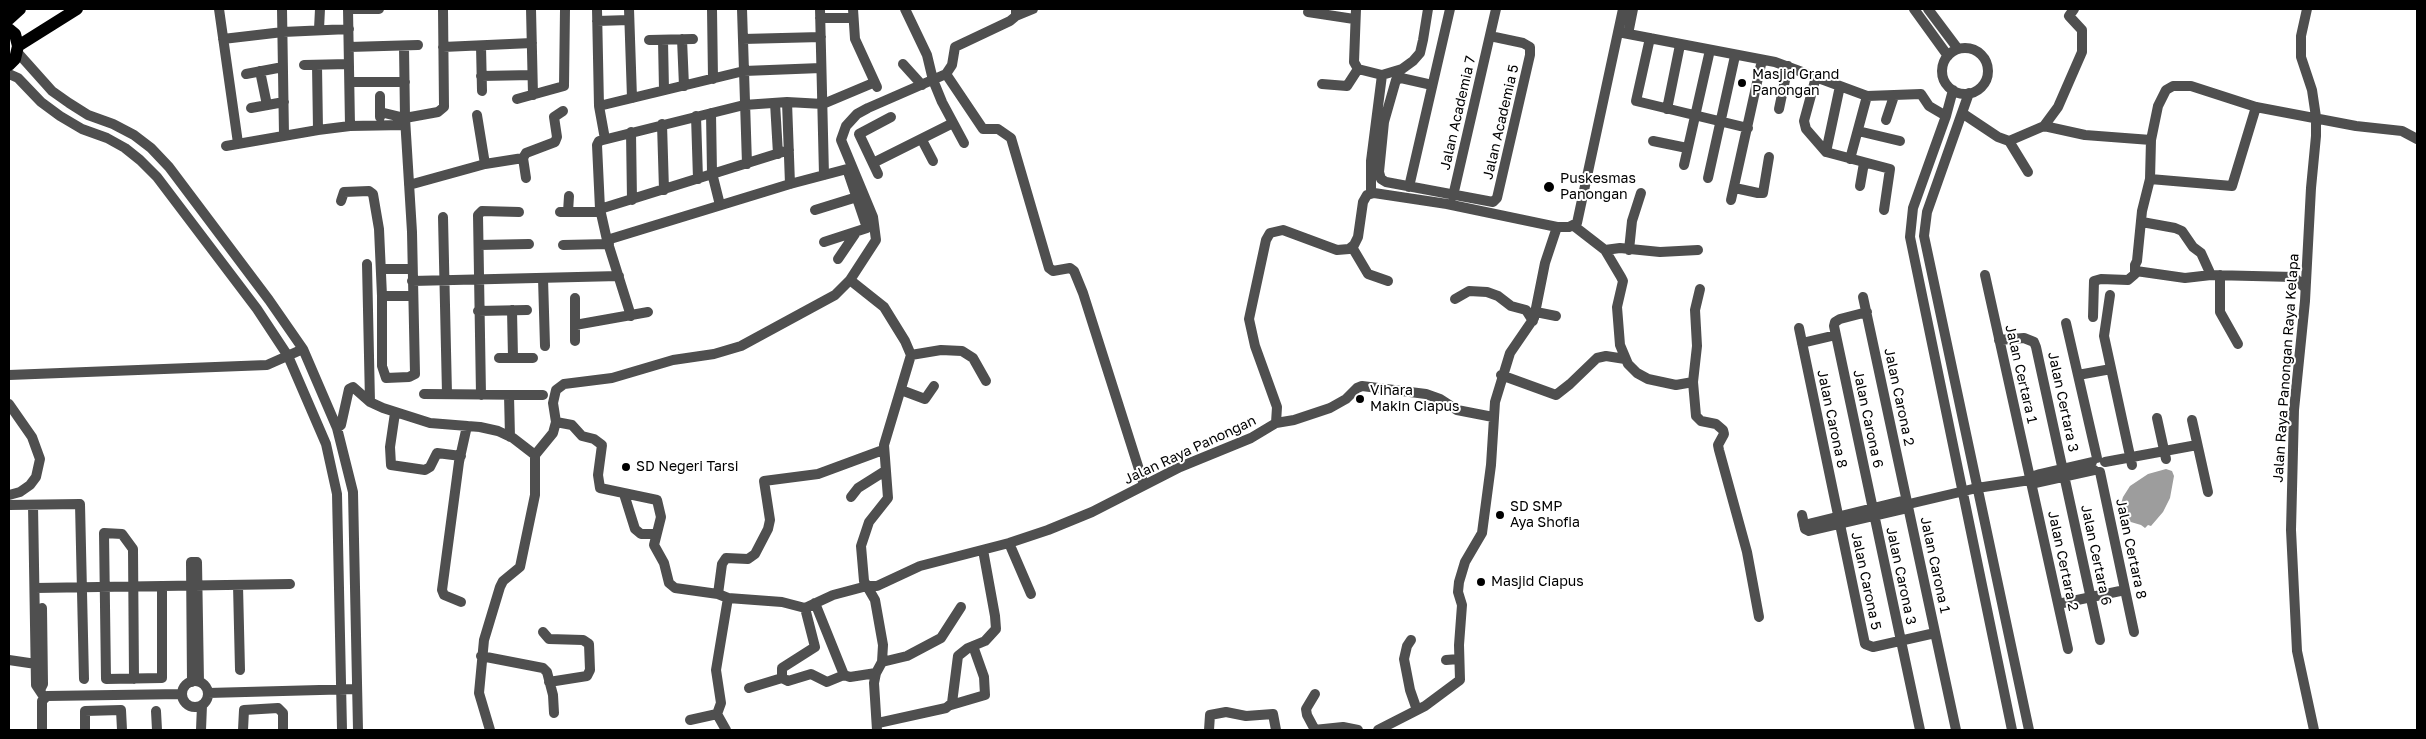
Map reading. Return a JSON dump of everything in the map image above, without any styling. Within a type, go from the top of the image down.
[{"type":"main road","points":[[9,19],[20,9]]},
{"type":"main road","points":[[9,65],[18,49],[77,9]]},
{"type":"main road","points":[[9,29],[15,34],[18,49]]},
{"type":"street","points":[[219,9],[238,143]]},
{"type":"street","points":[[282,9],[284,135]]},
{"type":"street","points":[[319,29],[320,9]]},
{"type":"street","points":[[350,126],[348,9],[379,9]]},
{"type":"street","points":[[226,146],[318,130],[405,122],[438,112],[444,108],[443,9]]},
{"type":"street","points":[[531,9],[533,95]]},
{"type":"street","points":[[517,98],[564,86],[565,9]]},
{"type":"street","points":[[597,9],[599,106],[605,139]]},
{"type":"street","points":[[629,9],[632,98]]},
{"type":"street","points":[[712,9],[712,79]]},
{"type":"street","points":[[742,9],[746,164]]},
{"type":"street","points":[[905,9],[927,55],[933,80],[964,143]]},
{"type":"street","points":[[488,730],[479,693],[484,640],[500,587],[503,581],[520,567],[534,495],[536,455],[553,433],[556,422],[553,406],[554,392],[561,386],[612,378],[673,360],[714,354],[742,346],[835,295],[850,280],[874,246],[876,235],[873,217],[844,146],[842,133],[850,121],[868,108],[946,74],[950,69],[953,51],[958,44],[999,28],[1016,13],[1032,9]]},
{"type":"street","points":[[1358,69],[1382,74],[1407,66],[1420,53],[1428,9]]},
{"type":"street","points":[[1409,187],[1450,9]]},
{"type":"street","name":"Jalan Academia 7","points":[[1453,196],[1496,9]]},
{"type":"street","points":[[1623,9],[1623,33]]},
{"type":"street","points":[[1574,226],[1579,218],[1623,33],[1633,9]]},
{"type":"street","points":[[1914,9],[1948,56]]},
{"type":"street","points":[[1928,9],[1958,49]]},
{"type":"street","points":[[2010,141],[2044,126],[2058,107],[2082,52],[2082,30],[2069,16],[2074,9]]},
{"type":"street","name":"Jalan Raya Panongan Raya Kelapa","points":[[2307,9],[2301,36],[2301,57],[2312,90],[2316,117],[2305,288],[2294,410],[2291,558],[2297,651],[2314,730]]},
{"type":"street","points":[[1308,12],[1355,14],[1353,56],[1358,69]]},
{"type":"street","points":[[631,316],[600,211],[597,145],[605,139],[744,104],[788,102],[823,104],[876,85],[855,39],[853,13],[820,13],[823,104],[824,175]]},
{"type":"street","points":[[597,20],[629,20]]},
{"type":"street","points":[[223,40],[283,32],[348,29]]},
{"type":"street","points":[[1623,33],[1788,66],[1867,96],[1921,94],[1932,109],[1946,116]]},
{"type":"street","name":"Jalan Academia 5","points":[[1453,196],[1493,202],[1497,198],[1530,55],[1530,47],[1523,43],[1490,36]]},
{"type":"street","points":[[743,39],[821,37]]},
{"type":"street","points":[[1650,38],[1636,101],[1748,128]]},
{"type":"street","points":[[682,39],[684,86]]},
{"type":"street","points":[[649,40],[693,39]]},
{"type":"street","points":[[663,40],[664,90]]},
{"type":"street","points":[[443,47],[532,43]]},
{"type":"street","points":[[349,47],[418,45]]},
{"type":"street","points":[[1667,109],[1680,45]]},
{"type":"street","points":[[341,201],[344,192],[372,192],[379,230],[382,296],[382,366],[386,378],[409,377],[415,374],[405,122],[404,46]]},
{"type":"street","points":[[481,46],[482,91]]},
{"type":"street","points":[[1969,93],[1952,90],[1946,82],[1943,72],[1948,56],[1958,49],[1965,48],[1977,51],[1986,60],[1988,72],[1984,84],[1969,93],[1927,212],[1924,236],[2029,730]]},
{"type":"street","points":[[18,49],[52,90],[69,103],[88,115],[113,124],[134,135],[151,148],[169,167],[228,245],[303,349],[337,428],[348,466],[355,518],[358,730]]},
{"type":"street","points":[[1684,164],[1710,50]]},
{"type":"street","points":[[849,58],[859,51]]},
{"type":"street","points":[[1708,178],[1736,56]]},
{"type":"street","points":[[1732,200],[1762,60]]},
{"type":"street","points":[[304,65],[349,64]]},
{"type":"street","points":[[903,64],[922,85]]},
{"type":"street","points":[[317,65],[318,130]]},
{"type":"street","points":[[1779,109],[1788,66]]},
{"type":"street","points":[[246,74],[283,67]]},
{"type":"street","points":[[599,106],[744,71],[821,68]]},
{"type":"street","points":[[1322,84],[1347,86],[1358,69]]},
{"type":"street","points":[[260,71],[267,105]]},
{"type":"street","points":[[9,74],[18,78],[41,102],[60,116],[82,129],[119,145],[140,160],[156,177],[245,294],[288,356],[326,444],[337,494],[342,730]]},
{"type":"street","points":[[946,74],[983,129],[1003,131],[1011,138],[1034,224],[1049,268],[1053,271],[1070,268],[1074,271],[1083,293],[1144,485]]},
{"type":"street","points":[[1382,74],[1371,161],[1371,193],[1363,202],[1358,237],[1352,247],[1368,274],[1388,281]]},
{"type":"street","points":[[481,76],[532,75]]},
{"type":"street","points":[[1816,77],[1804,124],[1809,133],[1826,152],[1888,168],[1891,172],[1884,210]]},
{"type":"street","points":[[1432,85],[1400,78],[1396,80],[1384,122],[1379,172],[1381,179],[1386,182],[1453,196]]},
{"type":"street","points":[[350,82],[404,82]]},
{"type":"street","points":[[1826,152],[1840,86]]},
{"type":"street","points":[[2093,317],[2094,281],[2101,279],[2130,280],[2136,271],[2135,264],[2138,261],[2142,211],[2150,179],[2151,140],[2162,96],[2166,90],[2173,86],[2191,86],[2256,107],[2356,126],[2402,131],[2417,139]]},
{"type":"street","points":[[1952,90],[1946,116],[1913,208],[1910,237],[2012,730]]},
{"type":"street","points":[[380,96],[380,125]]},
{"type":"street","points":[[1850,159],[1867,96]]},
{"type":"street","points":[[1886,120],[1894,96]]},
{"type":"street","points":[[251,108],[284,102]]},
{"type":"street","points":[[788,102],[790,184]]},
{"type":"street","points":[[775,103],[778,154]]},
{"type":"street","points":[[2150,179],[2232,186],[2256,107]]},
{"type":"street","points":[[526,178],[523,158],[526,153],[555,142],[557,137],[554,117],[563,111]]},
{"type":"street","points":[[380,112],[405,122]]},
{"type":"street","points":[[711,113],[712,173],[720,205]]},
{"type":"street","points":[[1962,113],[1998,137],[2010,141],[2028,172]]},
{"type":"street","points":[[477,115],[485,164]]},
{"type":"street","points":[[696,116],[698,178]]},
{"type":"street","points":[[878,174],[859,134],[891,117]]},
{"type":"street","points":[[873,163],[953,123]]},
{"type":"street","points":[[662,124],[664,190]]},
{"type":"street","points":[[2044,126],[2085,135],[2151,140]]},
{"type":"street","points":[[1858,131],[1900,141]]},
{"type":"street","points":[[631,132],[632,200]]},
{"type":"street","points":[[922,140],[933,161]]},
{"type":"street","points":[[1653,141],[1687,148]]},
{"type":"street","points":[[569,196],[564,212],[600,211],[712,173],[789,150]]},
{"type":"street","points":[[1735,188],[1758,194],[1763,192],[1769,157]]},
{"type":"street","points":[[409,185],[485,164],[523,158]]},
{"type":"street","points":[[1860,186],[1864,163]]},
{"type":"street","points":[[563,245],[608,242],[720,205],[847,169],[867,227],[865,230],[855,234],[824,242]]},
{"type":"street","points":[[1371,193],[1447,204],[1557,226],[1574,226],[1605,250],[1623,281],[1618,307],[1620,345],[1625,359],[1633,370],[1648,379],[1676,385],[1693,382]]},
{"type":"street","points":[[1629,250],[1632,221],[1640,193]]},
{"type":"street","points":[[815,210],[857,197]]},
{"type":"street","points":[[481,395],[478,312],[478,215],[480,212],[519,212]]},
{"type":"street","points":[[443,217],[447,394]]},
{"type":"street","points":[[2142,222],[2182,231],[2203,256],[2216,275],[2220,312],[2238,344]]},
{"type":"street","points":[[1378,730],[1432,702],[1460,680],[1459,659],[1462,601],[1458,592],[1459,582],[1466,562],[1482,533],[1491,465],[1493,417],[1502,375],[1514,344],[1534,317],[1545,263],[1557,226]]},
{"type":"street","name":"Jalan Raya Panongan","points":[[805,608],[867,586],[877,586],[920,566],[1009,543],[1092,512],[1180,467],[1251,438],[1276,423],[1277,407],[1259,361],[1250,327],[1252,298],[1266,240],[1270,233],[1283,230],[1337,250],[1352,247]]},
{"type":"street","points":[[838,259],[855,234]]},
{"type":"street","points":[[478,245],[529,244]]},
{"type":"street","points":[[1605,250],[1675,252],[1698,250]]},
{"type":"street","points":[[368,264],[370,402]]},
{"type":"street","points":[[381,269],[411,269]]},
{"type":"street","points":[[2136,271],[2185,278],[2216,275],[2294,277],[2305,288]]},
{"type":"street","name":"Jalan Certara 1","points":[[1985,275],[2030,480]]},
{"type":"street","points":[[412,281],[619,276]]},
{"type":"street","points":[[543,278],[545,346]]},
{"type":"street","points":[[850,280],[884,307],[905,341],[911,355],[883,450],[888,498],[869,522],[861,542],[864,577],[867,586],[872,591],[877,606],[883,644],[882,662],[876,673],[874,683],[878,727],[985,695],[984,677],[973,646]]},
{"type":"street","points":[[1700,289],[1695,310],[1697,346],[1693,382],[1696,416],[1702,421],[1716,424],[1724,432],[1718,447],[1748,558],[1759,617]]},
{"type":"street","points":[[1455,299],[1469,292],[1487,292],[1498,296],[1511,306],[1526,310],[1534,317],[1556,316]]},
{"type":"street","points":[[2110,295],[2104,336],[2132,461]]},
{"type":"street","points":[[382,296],[412,296]]},
{"type":"street","name":"Jalan Carona 2","points":[[1863,297],[1908,504]]},
{"type":"street","points":[[575,298],[575,342]]},
{"type":"street","points":[[512,310],[513,358]]},
{"type":"street","points":[[478,312],[526,310]]},
{"type":"street","points":[[575,325],[648,312]]},
{"type":"street","points":[[1802,344],[1836,335],[1835,322],[1840,318],[1867,312]]},
{"type":"street","name":"Jalan Certara 8","points":[[2066,323],[2134,632]]},
{"type":"street","name":"Jalan Carona 8","points":[[1799,328],[1839,520]]},
{"type":"street","name":"Jalan Carona 6","points":[[1836,335],[1874,512]]},
{"type":"street","name":"Jalan Certara 3","points":[[1999,340],[2024,338],[2034,342],[2064,472]]},
{"type":"street","points":[[9,375],[267,365],[303,349]]},
{"type":"street","points":[[911,355],[941,350],[962,351],[972,358],[986,381]]},
{"type":"street","points":[[1502,375],[1556,395],[1597,358],[1606,356],[1625,359]]},
{"type":"street","points":[[499,358],[533,358]]},
{"type":"street","points":[[2078,375],[2111,369]]},
{"type":"street","points":[[901,390],[926,399],[934,386]]},
{"type":"street","points":[[1276,423],[1294,420],[1330,408],[1346,399],[1357,388],[1362,386],[1426,394],[1440,399],[1457,410],[1493,417]]},
{"type":"street","points":[[337,428],[341,425],[349,389],[353,388],[370,402],[395,413],[430,423],[498,431],[536,455]]},
{"type":"street","points":[[424,394],[543,395]]},
{"type":"street","points":[[509,395],[510,437]]},
{"type":"street","points":[[9,404],[32,437],[40,459],[36,477],[30,485],[20,492],[9,495]]},
{"type":"street","points":[[395,413],[390,447],[391,465],[424,470],[430,467],[437,452],[460,456]]},
{"type":"street","points":[[2157,418],[2165,455]]},
{"type":"street","points":[[2192,420],[2208,492]]},
{"type":"street","points":[[556,422],[572,425],[582,436],[597,440],[602,445],[598,475],[600,488],[657,500],[661,517],[654,545],[664,563],[670,585],[675,588],[718,594],[728,598],[782,602],[805,608],[815,647],[782,668],[782,678]]},
{"type":"street","points":[[461,602],[444,595],[442,590],[460,456],[467,426]]},
{"type":"street","points":[[1803,520],[1809,531],[1839,520],[1874,512],[1904,509],[1908,504],[1977,488],[2030,480],[2035,482],[2064,472],[2165,455],[2197,445]]},
{"type":"street","points":[[718,594],[722,564],[726,558],[748,559],[755,554],[768,529],[770,520],[764,481],[818,474],[883,450]]},
{"type":"street","points":[[851,497],[858,488],[885,471]]},
{"type":"street","name":"Jalan Certara 6","points":[[2064,472],[2100,640]]},
{"type":"street","name":"Jalan Certara 2","points":[[2030,480],[2068,649]]},
{"type":"street","points":[[624,494],[635,529],[641,534],[656,534]]},
{"type":"street","points":[[9,505],[80,504],[84,679]]},
{"type":"street","name":"Jalan Carona 1","points":[[1908,504],[1956,730]]},
{"type":"street","points":[[37,505],[36,685],[42,694]]},
{"type":"street","name":"Jalan Carona 3","points":[[1874,512],[1920,730]]},
{"type":"street","name":"Jalan Carona 5","points":[[1839,520],[1865,644],[1873,647],[1900,641]]},
{"type":"street","points":[[134,679],[133,549],[122,534],[118,532],[104,533],[106,679],[134,679],[162,678],[162,586]]},
{"type":"street","points":[[1009,543],[1031,594]]},
{"type":"street","points":[[951,705],[957,659],[960,654],[985,641],[996,630],[983,550]]},
{"type":"street","points":[[38,588],[290,584]]},
{"type":"street","points":[[238,585],[240,670]]},
{"type":"street","points":[[194,586],[196,682]]},
{"type":"street","points":[[38,588],[43,684],[42,730]]},
{"type":"street","points":[[2058,604],[2125,590]]},
{"type":"street","points":[[716,714],[722,697],[716,670],[728,598]]},
{"type":"street","points":[[815,603],[844,675]]},
{"type":"street","points":[[882,662],[908,656],[941,638],[961,607]]},
{"type":"street","points":[[543,632],[549,639],[583,640],[589,644],[590,670],[587,676],[549,682]]},
{"type":"street","points":[[1900,641],[1935,632]]},
{"type":"street","points":[[1411,640],[1406,646],[1404,659],[1408,682],[1417,710]]},
{"type":"street","points":[[481,656],[543,668],[553,695],[554,713]]},
{"type":"street","points":[[1446,660],[1459,659]]},
{"type":"street","points":[[9,660],[36,664]]},
{"type":"street","points":[[749,688],[782,678],[788,681],[812,674],[827,682],[844,675],[850,677],[876,673]]},
{"type":"street","points":[[196,682],[205,687],[208,693],[206,700],[197,706],[186,703],[182,694],[186,685],[196,682]]},
{"type":"street","points":[[208,693],[357,689]]},
{"type":"street","points":[[42,694],[182,694]]},
{"type":"street","points":[[1315,694],[1306,709],[1314,730],[1343,727],[1358,730]]},
{"type":"street","points":[[194,730],[197,706]]},
{"type":"street","points":[[197,706],[201,730]]},
{"type":"street","points":[[243,730],[244,710],[278,708],[283,713],[283,730]]},
{"type":"street","points":[[85,730],[84,711],[121,710],[122,730]]},
{"type":"street","points":[[156,710],[157,730]]},
{"type":"street","points":[[1210,730],[1210,715],[1226,712],[1246,716],[1273,714],[1276,730]]},
{"type":"street","points":[[690,720],[716,714]]},
{"type":"street","points":[[716,714],[726,730]]},
{"type":"shaded area","points":[[2166,469],[2172,471],[2174,476],[2170,498],[2163,512],[2151,526],[2148,525],[2145,528],[2124,520],[2120,507],[2123,497],[2130,486],[2148,474]]},
{"type":"place","name":"Masjid Grand Panongan","points":[[1742,83]]},
{"type":"place","name":"Puskesmas Panongan","points":[[1549,187]]},
{"type":"place","name":"Vihara Makin Ciapus","points":[[1360,399]]},
{"type":"place","name":"SD Negeri Tarsi","points":[[626,467]]},
{"type":"place","name":"SD SMP Aya Shofia","points":[[1500,515]]},
{"type":"place","name":"Masjid Ciapus","points":[[1481,582]]}]
